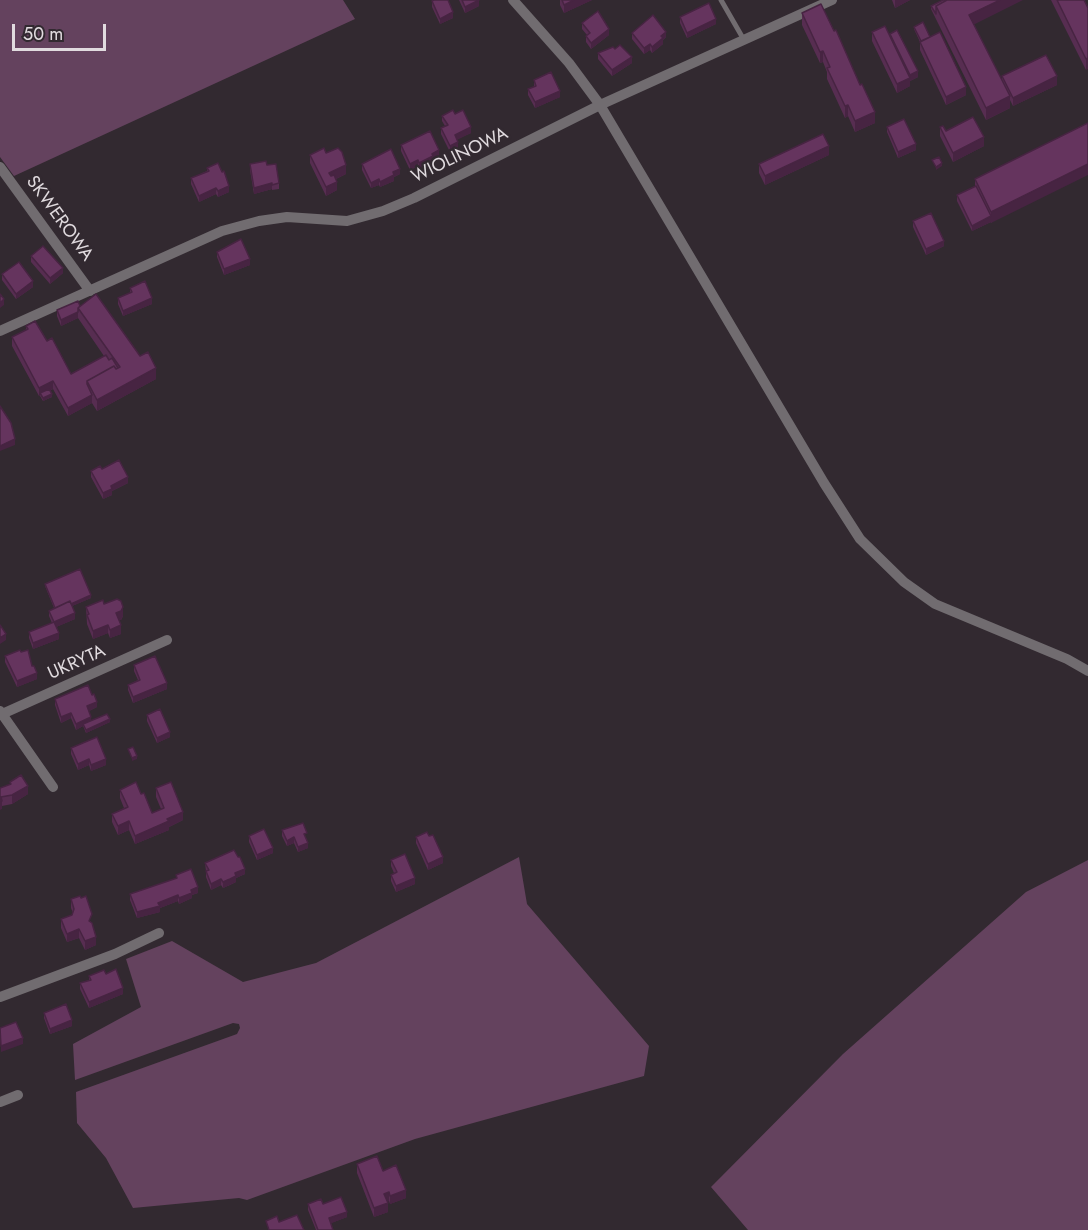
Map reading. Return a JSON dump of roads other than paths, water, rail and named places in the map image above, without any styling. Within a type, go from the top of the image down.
[{"type":"street","points":[[513,0],[569,63],[600,105],[824,483],[860,539],[904,582],[935,604],[1067,659],[1088,671]]},
{"type":"street","name":"WIOLINOWA","points":[[0,332],[222,231],[287,217],[347,221],[369,216],[414,198],[600,105],[832,0]]},
{"type":"street","name":"SKWEROWA","points":[[0,167],[90,291]]},
{"type":"street","name":"UKRYTA","points":[[1,714],[167,640]]},
{"type":"street","points":[[1,714],[52,786]]},
{"type":"street","points":[[0,997],[116,954],[159,933]]},
{"type":"street","points":[[0,1102],[18,1095]]},
{"type":"lane","points":[[721,0],[744,40]]}]
